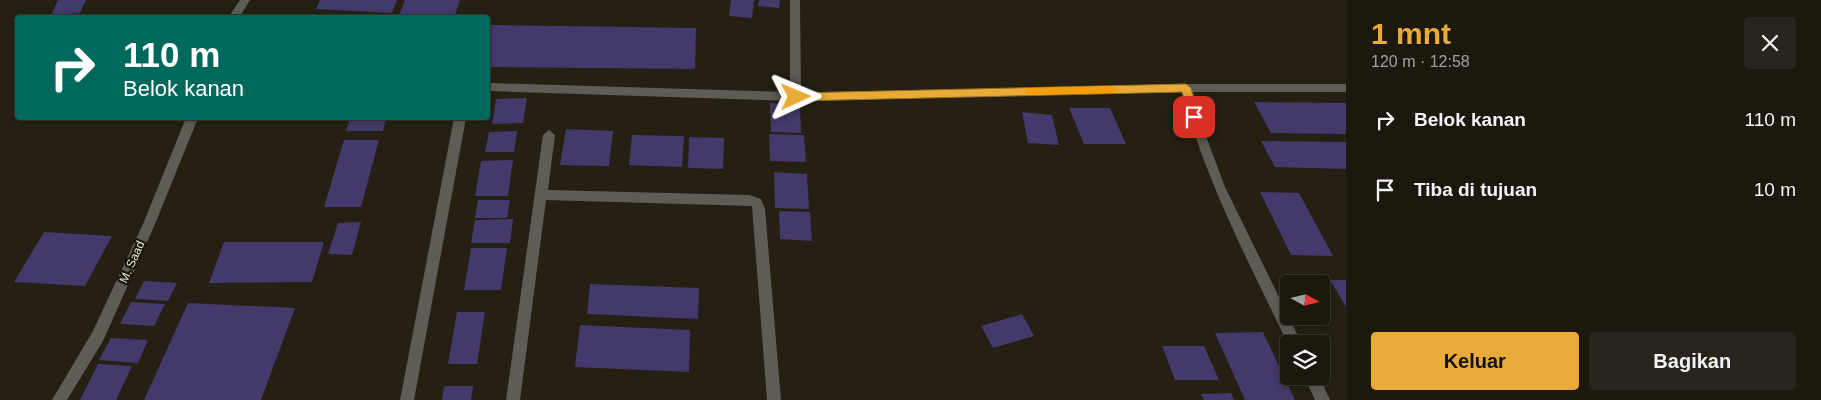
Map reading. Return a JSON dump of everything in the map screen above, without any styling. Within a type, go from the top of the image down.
[{"type":"street","points":[[235,15],[244,0]]},
{"type":"street","points":[[795,0],[794,63],[796,97]]},
{"type":"street","points":[[490,87],[796,97],[1186,88],[1346,88]]},
{"type":"street","points":[[1186,88],[1198,131],[1219,187],[1291,335]]},
{"type":"street","name":"M. Saad","points":[[58,400],[102,327],[149,224],[191,120]]},
{"type":"street","points":[[407,400],[460,120]]},
{"type":"street","points":[[513,400],[549,135]]},
{"type":"street","points":[[540,195],[749,200],[757,204],[760,209],[774,400]]},
{"type":"street","points":[[1316,385],[1323,400]]},
{"type":"building","points":[[58,0],[86,0],[80,13],[51,15]]},
{"type":"building","points":[[320,0],[397,0],[392,13],[316,9]]},
{"type":"building","points":[[405,0],[460,0],[455,15],[399,15]]},
{"type":"building","points":[[731,0],[754,0],[752,18],[729,16]]},
{"type":"building","points":[[759,0],[780,0],[779,8],[758,6]]},
{"type":"building","points":[[490,25],[696,28],[695,69],[490,67]]},
{"type":"building","points":[[527,98],[523,123],[492,124],[496,99]]},
{"type":"building","points":[[1254,102],[1346,103],[1346,134],[1271,133]]},
{"type":"building","points":[[770,103],[800,104],[801,133],[771,132]]},
{"type":"building","points":[[1069,108],[1110,108],[1126,144],[1084,144]]},
{"type":"building","points":[[1022,112],[1052,115],[1059,145],[1028,143]]},
{"type":"building","points":[[349,120],[386,120],[383,131],[346,131]]},
{"type":"building","points":[[566,129],[613,131],[609,166],[560,165]]},
{"type":"building","points":[[517,131],[514,152],[485,152],[489,132]]},
{"type":"building","points":[[769,134],[804,135],[806,162],[770,161]]},
{"type":"building","points":[[632,135],[684,136],[682,167],[629,165]]},
{"type":"building","points":[[689,137],[724,138],[723,169],[688,168]]},
{"type":"building","points":[[344,140],[379,140],[361,207],[324,207]]},
{"type":"building","points":[[1261,141],[1346,142],[1346,169],[1275,167]]},
{"type":"building","points":[[513,160],[508,196],[475,196],[481,161]]},
{"type":"building","points":[[774,172],[807,174],[809,209],[775,208]]},
{"type":"building","points":[[1260,192],[1299,193],[1333,256],[1291,255]]},
{"type":"building","points":[[478,200],[510,200],[507,218],[475,218]]},
{"type":"building","points":[[779,211],[810,212],[812,241],[780,239]]},
{"type":"building","points":[[513,219],[510,243],[471,243],[475,220]]},
{"type":"building","points":[[361,222],[352,255],[328,254],[338,223]]},
{"type":"building","points":[[44,232],[112,236],[85,286],[14,282]]},
{"type":"building","points":[[224,242],[324,242],[312,282],[209,283]]},
{"type":"building","points":[[471,248],[507,248],[501,290],[464,290]]},
{"type":"building","points":[[1330,280],[1346,280],[1346,307]]},
{"type":"building","points":[[144,281],[177,283],[168,301],[135,299]]},
{"type":"building","points":[[590,284],[699,288],[698,319],[587,314]]},
{"type":"building","points":[[131,302],[165,304],[154,326],[120,324]]},
{"type":"building","points":[[188,303],[295,308],[261,400],[144,400]]},
{"type":"building","points":[[457,312],[485,312],[477,364],[448,364]]},
{"type":"building","points":[[1022,314],[1034,336],[993,348],[981,326]]},
{"type":"building","points":[[580,325],[690,330],[689,372],[575,367]]},
{"type":"building","points":[[1263,332],[1280,368],[1280,385],[1288,385],[1295,400],[1245,400],[1215,333]]},
{"type":"building","points":[[111,338],[148,340],[138,363],[99,360]]},
{"type":"building","points":[[1162,346],[1204,346],[1219,380],[1175,380]]},
{"type":"building","points":[[98,364],[132,366],[116,400],[80,400]]},
{"type":"building","points":[[444,386],[473,386],[471,400],[442,400]]},
{"type":"building","points":[[1231,393],[1234,400],[1204,400],[1201,394]]},
{"type":"slow traffic","points":[[1029,91],[1113,89]]},
{"type":"route","points":[[796,97],[1186,88],[1194,117]]}]
